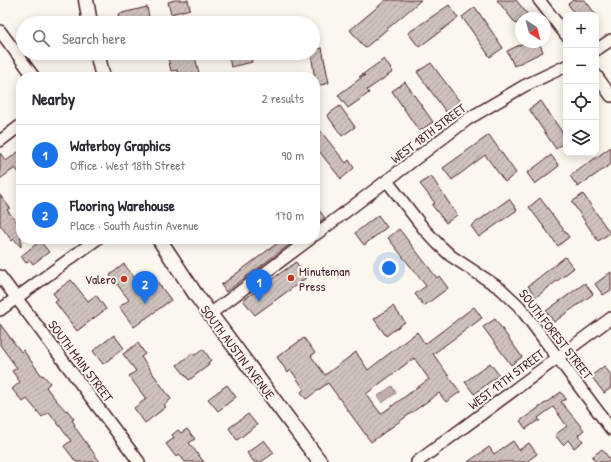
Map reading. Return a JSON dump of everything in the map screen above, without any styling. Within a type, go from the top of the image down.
[{"type":"main road","points":[[86,0],[89,16]]},
{"type":"main road","points":[[99,60],[102,72]]},
{"type":"main road","name":"SOUTH AUSTIN AVENUE","points":[[162,244],[210,314],[320,462]]},
{"type":"street","points":[[539,0],[563,31]]},
{"type":"street","points":[[0,31],[16,53]]},
{"type":"street","points":[[599,48],[611,40]]},
{"type":"street","points":[[21,60],[30,72]]},
{"type":"street","name":"WEST 18TH STREET","points":[[320,231],[495,102],[563,68]]},
{"type":"street","points":[[599,79],[611,96]]},
{"type":"street","points":[[0,141],[16,129]]},
{"type":"street","name":"SOUTH FOREST STREET","points":[[387,181],[424,229],[438,244],[451,256],[500,288],[519,306],[611,429]]},
{"type":"street","points":[[0,310],[91,244]]},
{"type":"street","points":[[210,314],[303,244]]},
{"type":"street","name":"SOUTH MAIN STREET","points":[[0,276],[136,461]]},
{"type":"street","name":"WEST 17TH STREET","points":[[417,462],[611,318]]},
{"type":"water","points":[[392,386],[396,393],[382,403],[378,396]]},
{"type":"building","points":[[175,0],[188,0],[190,9],[171,14],[168,2]]},
{"type":"building","points":[[386,0],[421,0],[365,48],[350,30]]},
{"type":"building","points":[[497,0],[516,0],[526,12],[515,12],[515,23]]},
{"type":"building","points":[[573,0],[585,0],[594,12],[574,12],[568,4]]},
{"type":"building","points":[[449,5],[458,18],[419,47],[408,33]]},
{"type":"building","points":[[147,7],[149,16],[118,16],[118,14]]},
{"type":"building","points":[[475,7],[503,48],[490,57],[462,17]]},
{"type":"building","points":[[515,47],[541,48],[543,52],[514,66],[507,51]]},
{"type":"building","points":[[320,48],[322,48],[329,83],[320,85],[320,72],[314,72],[312,60],[320,60]]},
{"type":"building","points":[[384,59],[393,72],[367,90],[369,93],[348,108],[338,95],[365,75],[359,77]]},
{"type":"building","points":[[169,60],[196,60],[199,72],[178,72],[177,70],[171,71]]},
{"type":"building","points":[[230,60],[252,60],[252,62],[231,67]]},
{"type":"building","points":[[431,63],[460,102],[446,112],[417,72]]},
{"type":"building","points":[[405,82],[433,122],[419,131],[392,91]]},
{"type":"building","points":[[541,101],[563,134],[563,143],[556,149],[529,109]]},
{"type":"building","points":[[340,106],[355,127],[342,136],[327,115]]},
{"type":"building","points":[[320,130],[346,163],[349,160],[354,168],[341,179],[320,152]]},
{"type":"building","points":[[489,135],[516,173],[505,182],[485,155],[452,180],[443,168]]},
{"type":"building","points":[[611,147],[611,164],[578,187],[570,176]]},
{"type":"building","points":[[0,153],[6,161],[16,154],[16,169],[15,168],[0,179]]},
{"type":"building","points":[[551,155],[559,166],[535,184],[527,173]]},
{"type":"building","points":[[431,176],[457,215],[446,223],[432,205],[435,203],[420,184]]},
{"type":"building","points":[[583,194],[610,233],[598,241],[572,202]]},
{"type":"building","points":[[0,195],[10,208],[7,210],[16,221],[16,241],[14,239],[12,241],[0,225]]},
{"type":"building","points":[[540,198],[569,237],[558,246],[529,207]]},
{"type":"building","points":[[509,199],[517,210],[479,237],[471,226]]},
{"type":"building","points":[[320,212],[325,218],[320,222]]},
{"type":"building","points":[[378,215],[387,227],[364,245],[355,233]]},
{"type":"building","points":[[399,229],[437,278],[439,276],[448,288],[424,306],[415,294],[426,286],[388,238]]},
{"type":"building","points":[[36,244],[42,244],[49,252],[33,264],[30,260],[26,263],[21,256]]},
{"type":"building","points":[[276,244],[290,244],[226,292],[221,285]]},
{"type":"building","points":[[565,257],[574,268],[536,297],[528,286]]},
{"type":"building","points":[[296,262],[306,278],[255,315],[243,300]]},
{"type":"building","points":[[124,264],[143,289],[156,280],[171,300],[134,327],[119,307],[129,300],[110,275]]},
{"type":"building","points":[[611,272],[611,290],[603,295],[595,284]]},
{"type":"building","points":[[71,280],[88,301],[96,295],[106,309],[77,331],[55,302],[58,300],[53,293]]},
{"type":"building","points":[[585,283],[593,294],[554,322],[546,311]]},
{"type":"building","points":[[393,306],[405,322],[386,336],[374,319]]},
{"type":"building","points":[[474,307],[482,318],[433,354],[460,392],[446,402],[439,393],[371,442],[328,383],[306,399],[301,392],[304,389],[291,370],[288,373],[277,357],[304,338],[315,353],[311,356],[325,375],[356,352],[368,370],[417,332],[425,344]],"holes":[[[414,358],[429,379],[381,414],[366,394]]]},
{"type":"building","points":[[495,319],[522,357],[511,365],[483,327]]},
{"type":"building","points":[[0,324],[21,352],[23,350],[42,376],[43,375],[50,383],[46,387],[74,419],[72,420],[75,425],[74,426],[100,462],[76,462],[64,446],[71,441],[49,412],[42,417],[27,399],[23,402],[12,389],[20,382],[12,371],[17,368],[0,345]]},
{"type":"building","points":[[114,335],[124,348],[103,364],[93,351]]},
{"type":"building","points":[[138,343],[145,354],[141,357],[171,399],[164,405],[166,407],[145,423],[134,408],[146,399],[129,376],[136,371],[123,354]]},
{"type":"building","points":[[203,349],[211,360],[208,363],[209,365],[189,380],[177,365],[192,353],[195,355]]},
{"type":"building","points":[[490,363],[499,375],[474,394],[465,382]]},
{"type":"building","points":[[604,366],[611,375],[611,388],[604,393],[591,376]]},
{"type":"building","points":[[227,385],[236,397],[218,411],[208,399]]},
{"type":"building","points":[[561,392],[566,399],[561,402],[584,430],[578,435],[583,441],[574,448],[568,440],[563,445],[555,435],[567,426],[553,407],[538,418],[540,421],[537,421],[526,429],[520,421]]},
{"type":"building","points":[[248,414],[257,425],[237,440],[229,428]]},
{"type":"building","points":[[187,429],[195,439],[189,443],[204,462],[185,462],[179,454],[176,457],[166,444],[174,438],[172,435],[178,430],[181,433]]},
{"type":"building","points":[[264,440],[274,453],[261,462],[254,462],[247,453]]},
{"type":"building","points":[[513,441],[519,450],[529,443],[537,454],[526,462],[468,462],[489,447],[494,454]]},
{"type":"building","points":[[602,449],[611,462],[596,462],[592,457]]},
{"type":"place","name":"Minuteman Press","points":[[291,278]]},
{"type":"place","name":"Valero","points":[[124,279]]},
{"type":"place","name":"Waterboy Graphics","points":[[259,302]]},
{"type":"place","name":"Flooring Warehouse","points":[[145,304]]}]
